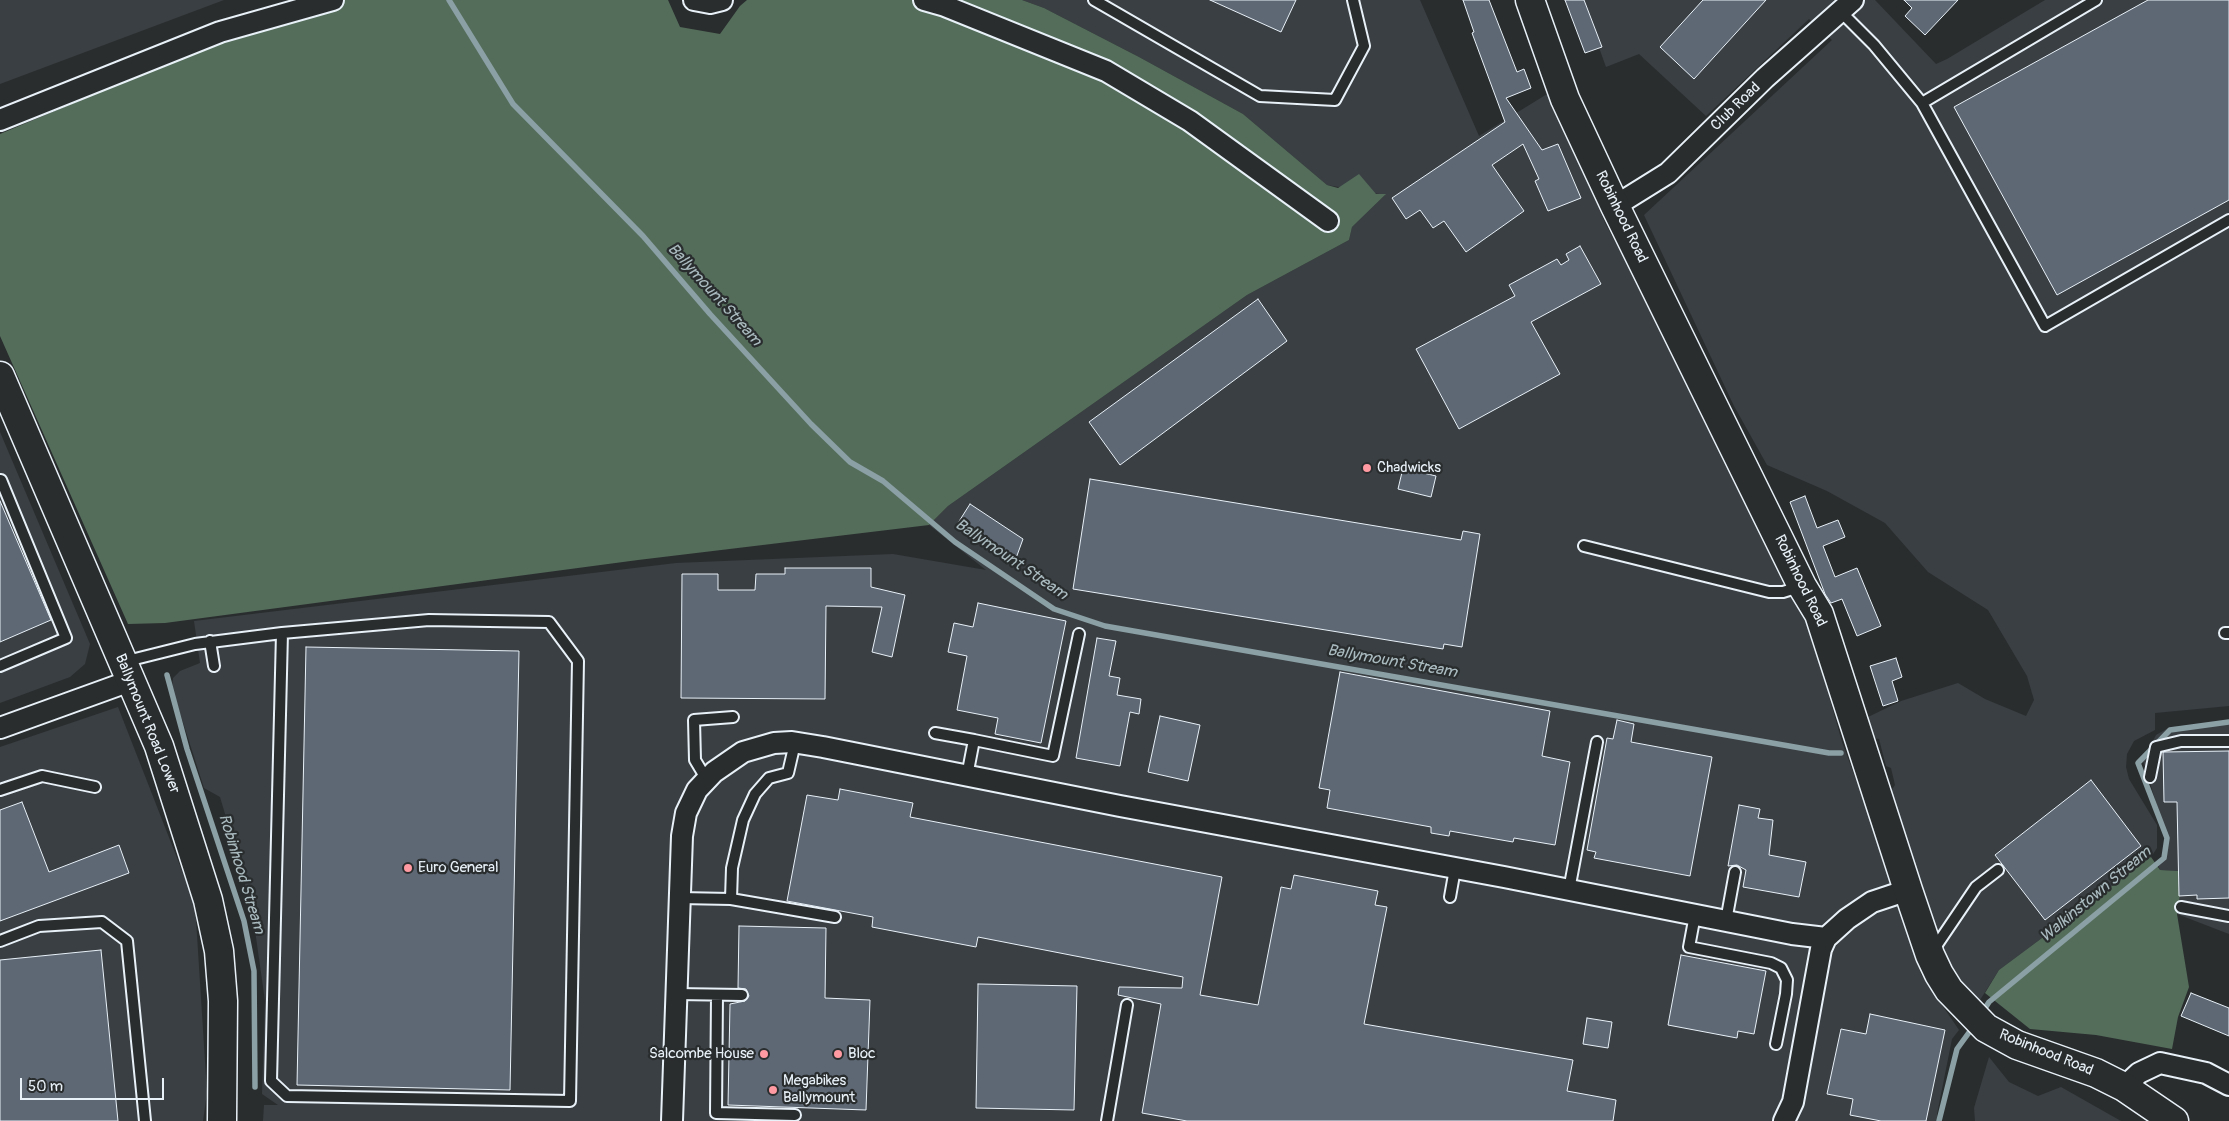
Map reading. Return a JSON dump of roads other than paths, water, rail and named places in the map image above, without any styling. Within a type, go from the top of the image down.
[{"type":"street","points":[[0,120],[220,32],[333,0]]},
{"type":"street","points":[[694,0],[710,3],[722,0]]},
{"type":"street","points":[[924,0],[953,9],[1106,71],[1190,121],[1328,221]]},
{"type":"street","name":"Robinhood Road","points":[[1530,0],[1565,99],[1614,206],[1802,586],[1819,614],[1930,955],[1949,990],[1977,1020],[2017,1046],[2068,1062],[2124,1087],[2174,1121]]},
{"type":"street","name":"Club Road","points":[[1614,206],[1668,173],[1765,78],[1847,6]]},
{"type":"street","name":"Ballymount Road Lower","points":[[0,376],[159,746],[208,900],[219,951],[223,1001],[222,1121]]},
{"type":"street","points":[[0,728],[126,672]]},
{"type":"street","points":[[672,1121],[682,836],[686,813],[697,790],[730,760],[743,752],[774,743],[795,743],[1792,934],[1826,938]]},
{"type":"street","points":[[1784,1121],[1793,1102],[1821,949],[1826,938],[1847,918],[1872,902],[1908,890]]},
{"type":"street","points":[[2124,1087],[2139,1073],[2160,1063],[2206,1073],[2229,1085]]},
{"type":"lane","points":[[1094,0],[1260,96],[1335,100],[1364,46],[1353,0]]},
{"type":"lane","points":[[1922,104],[2096,0]]},
{"type":"lane","points":[[1847,6],[1874,45],[1922,104],[2045,326],[2229,220]]},
{"type":"lane","points":[[0,479],[66,638],[0,666]]},
{"type":"lane","points":[[1584,546],[1769,592],[1783,592],[1802,586]]},
{"type":"lane","points":[[126,672],[210,641],[282,633],[429,620],[549,622],[578,661],[570,1101],[287,1096],[271,1080],[282,633]]},
{"type":"lane","points":[[935,732],[1053,756],[1079,634]]},
{"type":"lane","points":[[210,641],[214,666]]},
{"type":"lane","points":[[707,780],[695,760],[694,720],[733,717]]},
{"type":"lane","points":[[967,776],[974,740]]},
{"type":"lane","points":[[2150,777],[2156,747],[2181,741],[2229,741]]},
{"type":"lane","points":[[1569,890],[1598,742]]},
{"type":"lane","points":[[730,899],[732,868],[743,820],[755,794],[769,778],[788,773],[795,743]]},
{"type":"lane","points":[[0,790],[42,776],[95,787]]},
{"type":"lane","points":[[1450,897],[1455,869]]},
{"type":"lane","points":[[1930,955],[1976,887],[1998,870]]},
{"type":"lane","points":[[1726,921],[1735,872]]},
{"type":"lane","points":[[680,898],[730,899],[835,917]]},
{"type":"lane","points":[[2181,907],[2229,916]]},
{"type":"lane","points":[[1695,915],[1689,947],[1771,963],[1781,968],[1787,980],[1776,1044]]},
{"type":"lane","points":[[0,940],[39,926],[102,922],[127,941],[145,1121]]},
{"type":"lane","points":[[677,994],[742,995]]},
{"type":"lane","points":[[717,995],[716,1113],[771,1118],[795,1115]]},
{"type":"lane","points":[[1107,1121],[1127,1005]]},
{"type":"waterway","name":"Ballymount Stream","points":[[449,0],[513,104],[643,236],[710,314],[811,424],[850,462],[883,481],[955,542],[1054,609],[1105,626],[1829,753],[1841,753]]},
{"type":"waterway","name":"Robinhood Stream","points":[[167,675],[187,749],[244,921],[254,971],[255,1087]]},
{"type":"waterway","name":"Walkinstown Stream","points":[[1982,1013],[1989,1002],[2164,858],[2167,838],[2138,763],[2170,730],[2229,722]]},
{"type":"waterway","name":"Walkinstown Stream","points":[[1939,1121],[1957,1049],[1973,1027]]},
{"type":"place","name":"Chadwicks","points":[[1367,468]]},
{"type":"place","name":"Euro General","points":[[408,868]]},
{"type":"place","name":"Salcombe House","points":[[764,1054]]},
{"type":"place","name":"Bloc","points":[[838,1054]]},
{"type":"place","name":"Megabikes Ballymount","points":[[773,1090]]}]
